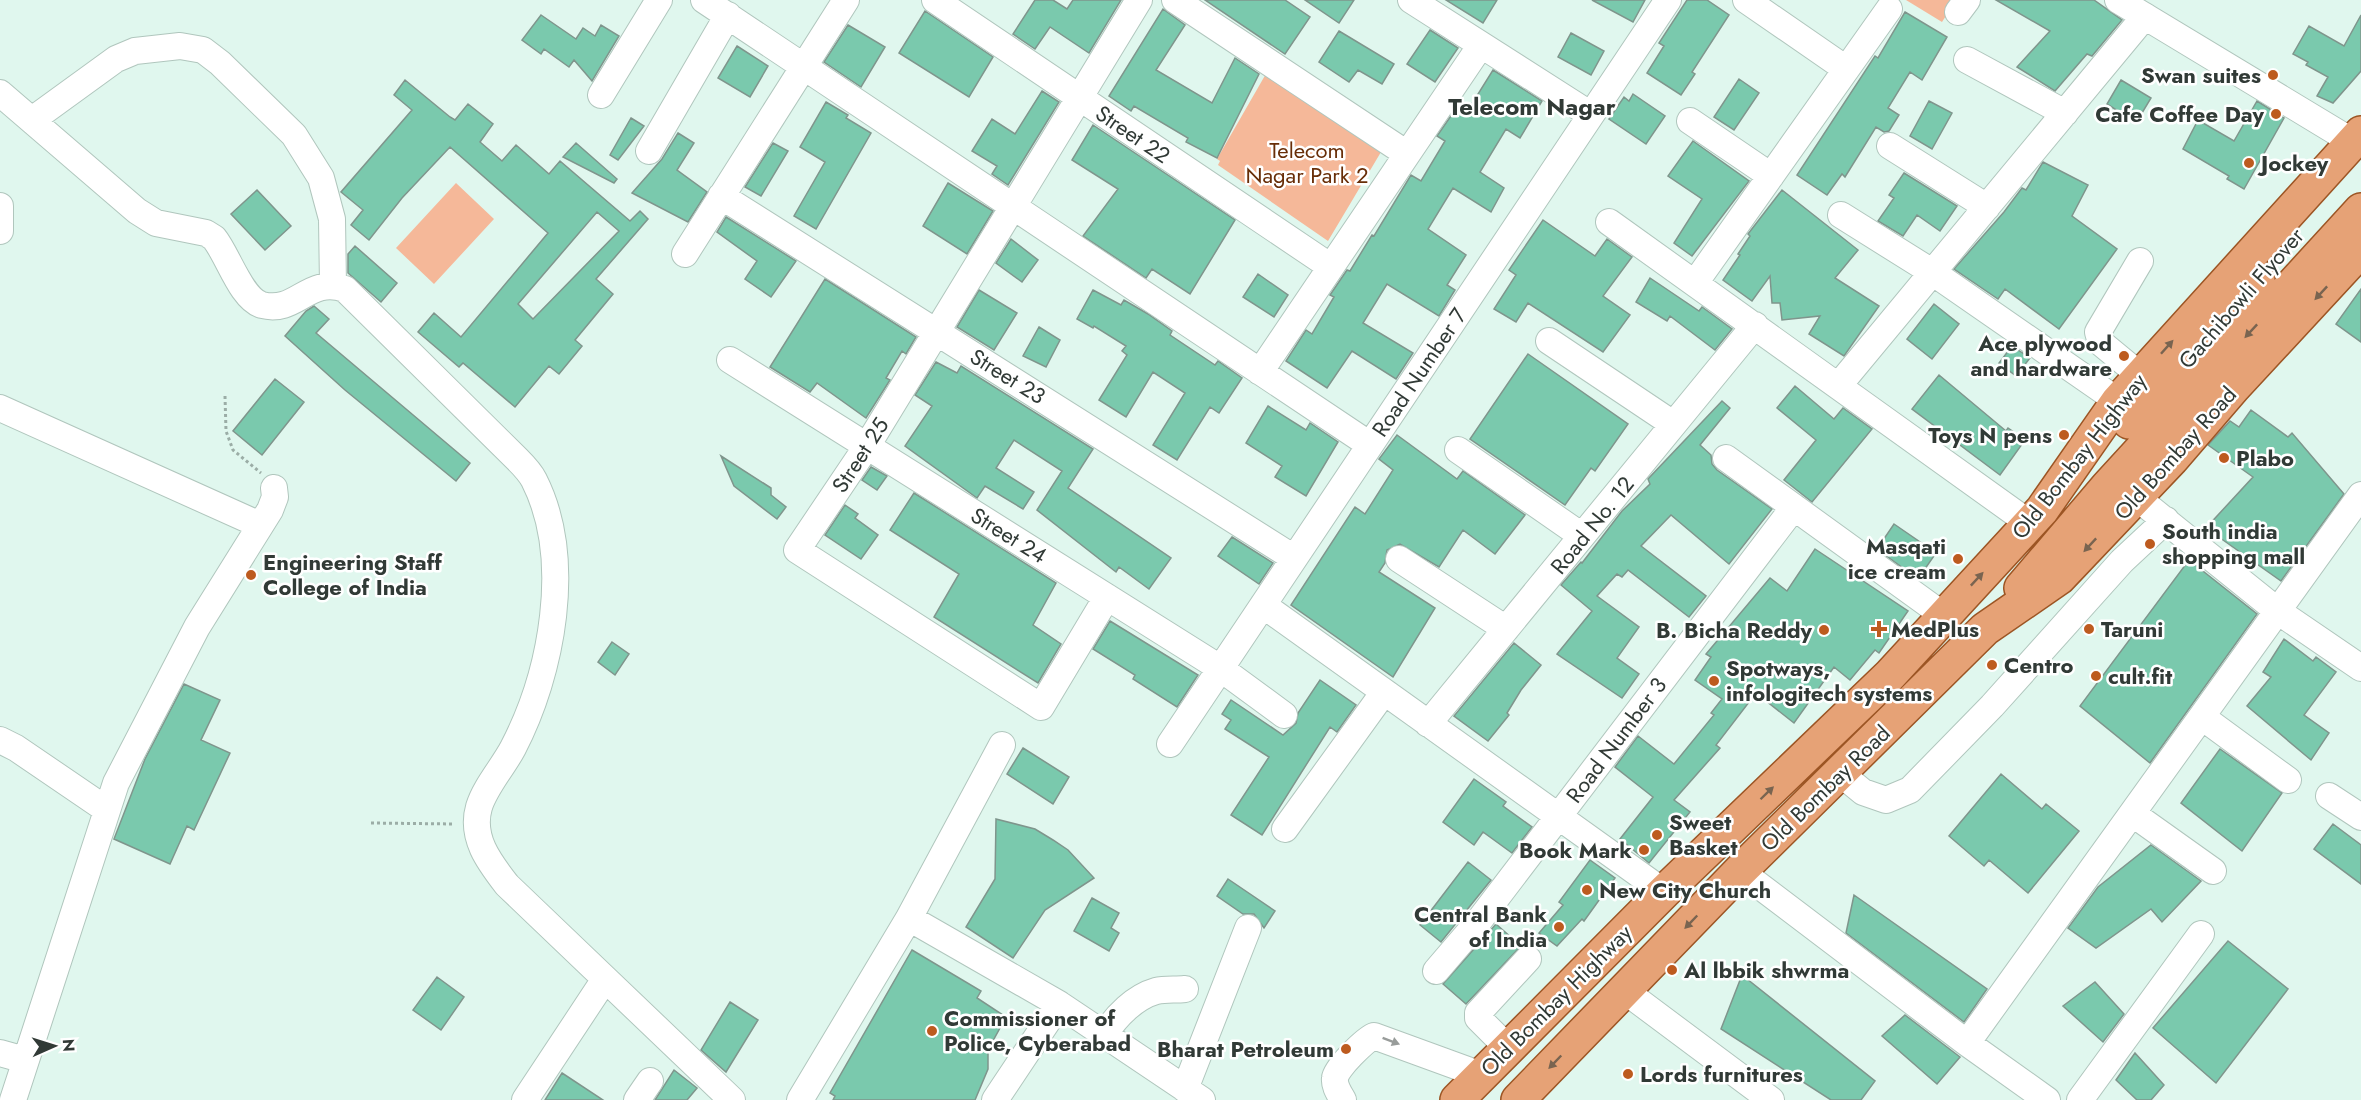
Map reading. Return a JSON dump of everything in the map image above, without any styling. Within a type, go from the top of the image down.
[{"type":"main road","name":"Old Bombay Highway","points":[[1457,1100],[1664,892],[1890,675],[2036,516],[2118,401],[2358,145]]},
{"type":"main road","name":"Gachibowli Flyover","points":[[2036,516],[2109,485],[2211,334],[2358,145]]},
{"type":"main road","name":"Gachibowli Flyover","points":[[1985,629],[2109,485],[2361,210]]},
{"type":"main road","name":"Old Bombay Road","points":[[2109,485],[2361,250]]},
{"type":"main road","name":"Old Bombay Road","points":[[1518,1100],[1740,871],[1841,774],[1985,629]]},
{"type":"street","points":[[601,94],[658,0]]},
{"type":"street","points":[[704,0],[1370,446]]},
{"type":"street","points":[[685,254],[846,0]]},
{"type":"street","name":"Street 22","points":[[935,0],[1331,267]]},
{"type":"street","name":"Street 25","points":[[1107,597],[1041,707],[797,550],[867,446],[1138,0]]},
{"type":"street","points":[[1175,0],[1407,154]]},
{"type":"street","points":[[1411,0],[1591,115]]},
{"type":"street","name":"Road Number 7","points":[[1170,744],[1668,0]]},
{"type":"street","points":[[1746,0],[1846,69]]},
{"type":"street","points":[[2118,0],[2358,145]]},
{"type":"street","points":[[1695,283],[1889,9]]},
{"type":"street","points":[[649,151],[728,15]]},
{"type":"street","points":[[1839,385],[2145,16]]},
{"type":"street","points":[[1260,372],[1481,45]]},
{"type":"street","points":[[32,120],[116,59],[135,51],[180,46],[203,50],[220,63],[294,135],[321,178],[332,219],[333,285]]},
{"type":"street","points":[[1967,60],[2065,112]]},
{"type":"street","points":[[0,93],[137,211],[156,223],[206,233],[214,238],[247,294],[259,304],[279,306],[323,285],[333,285],[352,294],[534,478],[548,518],[557,577],[552,632],[531,705],[514,747],[479,807],[478,824],[482,851],[507,885],[732,1100]]},
{"type":"street","points":[[1690,121],[1770,176]]},
{"type":"street","points":[[1890,146],[1987,207]]},
{"type":"street","name":"Street 23","points":[[722,196],[1294,558]]},
{"type":"street","points":[[0,206],[0,231]]},
{"type":"street","points":[[1840,215],[1932,272],[2118,401]]},
{"type":"street","points":[[1609,222],[1839,385],[2036,516]]},
{"type":"street","points":[[2140,261],[2098,332],[2101,343],[2141,376]]},
{"type":"street","name":"Road No. 12","points":[[1428,724],[1755,326]]},
{"type":"street","points":[[1549,341],[1673,424]]},
{"type":"street","name":"Street 24","points":[[730,360],[1220,668],[1284,714]]},
{"type":"street","points":[[0,408],[260,525]]},
{"type":"street","points":[[1458,450],[1582,536]]},
{"type":"street","points":[[1726,458],[1943,615]]},
{"type":"street","points":[[2109,485],[2166,520],[2279,612],[2361,668]]},
{"type":"street","points":[[0,1096],[11,1100],[15,1066],[116,783],[197,627],[275,497],[274,488]]},
{"type":"street","points":[[1967,1043],[2360,499]]},
{"type":"street","name":"Road Number 3","points":[[1436,970],[1478,922],[1794,507]]},
{"type":"street","points":[[1841,774],[1863,792],[1886,800],[1910,790],[1992,706],[2108,575],[2166,520]]},
{"type":"street","points":[[1399,559],[1506,629]]},
{"type":"street","points":[[1263,605],[1664,892]]},
{"type":"street","points":[[1285,829],[1384,692]]},
{"type":"street","points":[[2202,717],[2288,780]]},
{"type":"street","points":[[0,740],[16,748],[107,810]]},
{"type":"street","points":[[800,1100],[909,918],[1002,745]]},
{"type":"street","points":[[2330,796],[2361,817]]},
{"type":"street","points":[[2133,814],[2213,871]]},
{"type":"street","points":[[1740,871],[1967,1043],[2048,1100]]},
{"type":"street","points":[[909,918],[1059,1004],[1105,1034],[1184,1094],[1248,928]]},
{"type":"street","points":[[2079,1100],[2201,934]]},
{"type":"street","points":[[1508,1048],[1478,1018],[1478,1013],[1528,959]]},
{"type":"street","points":[[525,1100],[604,979]]},
{"type":"street","points":[[1105,1034],[1114,1019],[1137,1001],[1155,991],[1185,988]]},
{"type":"street","points":[[1625,991],[1771,1100]]},
{"type":"street","points":[[995,1100],[1059,1004]]},
{"type":"street","points":[[1343,1100],[1335,1085],[1337,1072],[1364,1043],[1374,1036],[1481,1076]]},
{"type":"street","points":[[0,1053],[15,1066]]},
{"type":"path","points":[[225,396],[226,431],[233,450],[274,488]]},
{"type":"path","points":[[371,823],[478,824]]},
{"type":"green space","points":[[1906,0],[1956,0],[1942,22]]},
{"type":"green space","name":"Telecom Nagar Park 2","points":[[1267,72],[1381,152],[1328,241],[1218,165],[1220,161],[1217,159]]},
{"type":"green space","points":[[456,183],[494,219],[434,284],[396,248]]},
{"type":"building","points":[[1035,0],[1053,0],[1067,9],[1073,0],[1121,0],[1089,53],[1050,27],[1035,49],[1013,34]]},
{"type":"building","points":[[1205,0],[1285,0],[1310,17],[1285,54]]},
{"type":"building","points":[[1305,0],[1354,0],[1339,23]]},
{"type":"building","points":[[1446,0],[1497,0],[1483,23]]},
{"type":"building","points":[[1592,0],[1645,0],[1633,22]]},
{"type":"building","points":[[1687,0],[1707,0],[1729,15],[1692,72],[1695,74],[1681,95],[1647,73],[1664,46],[1659,43]]},
{"type":"building","points":[[1996,0],[2094,0],[2122,20],[2092,56],[2087,54],[2055,91],[2017,67],[2050,31]]},
{"type":"building","points":[[1163,9],[1185,25],[1156,70],[1212,103],[1235,58],[1259,74],[1217,158],[1186,142],[1188,138],[1134,106],[1131,111],[1109,96]]},
{"type":"building","points":[[925,11],[993,57],[969,97],[899,53]]},
{"type":"building","points":[[1905,12],[1947,37],[1922,80],[1910,72],[1888,108],[1899,115],[1889,131],[1884,132],[1876,127],[1845,177],[1842,174],[1827,195],[1797,175],[1875,56],[1878,58]]},
{"type":"building","points":[[541,15],[576,39],[583,28],[595,36],[601,25],[619,36],[592,81],[574,60],[569,67],[544,49],[541,54],[522,40]]},
{"type":"building","points":[[2361,15],[2361,71],[2333,103],[2317,96],[2328,77],[2306,65],[2308,62],[2293,54],[2309,26],[2344,46]]},
{"type":"building","points":[[848,25],[885,47],[861,87],[824,62]]},
{"type":"building","points":[[1430,30],[1458,48],[1435,82],[1407,64]]},
{"type":"building","points":[[1339,31],[1394,64],[1382,84],[1358,70],[1349,82],[1319,62]]},
{"type":"building","points":[[1571,33],[1604,51],[1591,75],[1558,57]]},
{"type":"building","points":[[737,46],[768,66],[750,97],[718,78]]},
{"type":"building","points":[[1493,70],[1542,101],[1520,138],[1506,129],[1480,172],[1504,188],[1491,212],[1453,188],[1428,229],[1466,255],[1447,285],[1455,290],[1439,316],[1387,284],[1363,323],[1413,353],[1396,379],[1352,351],[1327,388],[1286,361],[1306,330],[1312,334],[1334,297],[1330,295],[1347,270],[1350,271],[1372,235],[1374,236],[1411,175],[1421,181],[1445,141],[1437,136],[1455,110],[1465,115]]},
{"type":"building","points":[[1739,79],[1759,93],[1734,130],[1714,117]]},
{"type":"building","points":[[405,80],[455,120],[468,104],[493,124],[480,142],[502,161],[516,145],[549,174],[560,161],[630,221],[640,211],[648,219],[596,279],[613,294],[575,340],[582,346],[559,374],[549,366],[515,407],[463,363],[459,367],[418,332],[434,313],[461,337],[548,233],[450,147],[402,198],[369,240],[351,225],[363,210],[341,192],[412,110],[394,95]],"holes":[[[597,212],[619,231],[533,319],[518,304]]]},
{"type":"building","points":[[2121,80],[2151,98],[2136,123],[2107,104]]},
{"type":"building","points":[[1042,91],[1059,102],[1008,185],[992,174],[997,166],[972,151],[992,119],[1015,134]]},
{"type":"building","points":[[1633,94],[1665,116],[1646,144],[1609,119],[1624,97],[1629,101]]},
{"type":"building","points":[[1929,101],[1952,113],[1932,149],[1910,136]]},
{"type":"building","points":[[2257,101],[2284,118],[2244,189],[2227,179],[2229,176],[2183,149],[2198,120],[2234,141]]},
{"type":"building","points":[[826,102],[848,115],[846,118],[871,133],[816,229],[794,216],[825,162],[800,147]]},
{"type":"building","points":[[631,118],[644,126],[618,160],[610,155]]},
{"type":"building","points":[[1093,125],[1235,220],[1190,294],[1152,269],[1146,278],[1083,236],[1118,189],[1072,160]]},
{"type":"building","points":[[678,133],[694,143],[677,170],[707,192],[688,222],[632,193],[662,159]]},
{"type":"building","points":[[1693,141],[1749,181],[1692,256],[1674,243],[1702,199],[1668,176]]},
{"type":"building","points":[[576,143],[617,179],[614,183],[563,157]]},
{"type":"building","points":[[773,143],[788,151],[761,196],[745,187]]},
{"type":"building","points":[[2043,162],[2088,185],[2072,216],[2117,249],[2059,329],[2005,289],[1998,299],[1954,269],[2022,188],[2026,190]]},
{"type":"building","points":[[1904,173],[1957,206],[1940,231],[1917,215],[1903,236],[1878,221],[1894,198],[1889,195]]},
{"type":"building","points":[[948,183],[993,211],[967,254],[923,226]]},
{"type":"building","points":[[257,190],[291,226],[265,250],[231,214]]},
{"type":"building","points":[[1782,190],[1858,250],[1835,278],[1879,306],[1844,356],[1809,334],[1820,316],[1782,320],[1780,303],[1772,303],[1770,276],[1752,301],[1723,280],[1740,255],[1738,254],[1750,236],[1748,234]]},
{"type":"building","points":[[726,217],[796,261],[771,297],[745,279],[757,261],[717,232]]},
{"type":"building","points":[[1543,220],[1595,256],[1607,239],[1632,257],[1603,296],[1630,315],[1603,352],[1528,303],[1516,322],[1494,309],[1516,275],[1509,270]]},
{"type":"building","points":[[1011,239],[1038,260],[1022,282],[996,263]]},
{"type":"building","points":[[355,246],[397,283],[381,302],[348,273],[348,254]]},
{"type":"building","points":[[1258,274],[1288,295],[1274,317],[1243,297]]},
{"type":"building","points":[[1650,278],[1699,311],[1702,307],[1732,329],[1715,350],[1670,316],[1667,321],[1636,302]]},
{"type":"building","points":[[825,279],[916,337],[906,354],[902,351],[886,378],[890,380],[866,418],[817,383],[810,392],[770,367]]},
{"type":"building","points":[[2361,289],[2361,342],[2336,324]]},
{"type":"building","points":[[979,290],[1017,313],[994,350],[957,327]]},
{"type":"building","points":[[1093,290],[1121,305],[1124,300],[1148,314],[1172,331],[1170,335],[1215,365],[1218,361],[1242,378],[1219,413],[1210,407],[1177,460],[1153,445],[1185,393],[1153,372],[1126,417],[1099,400],[1127,355],[1122,351],[1126,346],[1094,326],[1093,328],[1077,319]]},
{"type":"building","points":[[1934,304],[1959,324],[1932,359],[1907,339]]},
{"type":"building","points":[[314,306],[329,319],[316,333],[470,463],[456,481],[345,390],[285,336],[306,311]]},
{"type":"building","points":[[1039,327],[1060,340],[1046,367],[1023,356]]},
{"type":"building","points":[[2012,346],[2030,358],[2016,376],[1999,363]]},
{"type":"building","points":[[1528,354],[1628,424],[1595,471],[1591,468],[1565,505],[1470,439]]},
{"type":"building","points":[[936,362],[957,373],[961,366],[1093,449],[1068,488],[1171,558],[1149,589],[1119,567],[1116,572],[1037,510],[1062,471],[1014,440],[996,468],[1034,492],[1023,509],[985,486],[977,498],[905,446],[932,406],[915,395]]},
{"type":"building","points":[[1939,375],[2006,431],[2008,428],[2025,440],[2000,475],[1912,409]]},
{"type":"building","points":[[275,379],[304,402],[262,455],[233,431]]},
{"type":"building","points":[[1795,386],[1834,419],[1843,408],[1872,429],[1812,502],[1784,480],[1816,440],[1777,408]]},
{"type":"building","points":[[1722,401],[1730,408],[1700,445],[1711,455],[1712,464],[1717,470],[1772,509],[1729,564],[1671,515],[1641,546],[1706,596],[1689,617],[1628,570],[1622,577],[1617,574],[1597,596],[1639,627],[1617,658],[1639,674],[1622,698],[1557,654],[1592,611],[1561,585],[1582,563],[1622,511],[1650,484],[1648,479]]},
{"type":"building","points":[[1268,406],[1306,430],[1310,423],[1338,442],[1306,496],[1275,477],[1282,466],[1246,443]]},
{"type":"building","points":[[2251,410],[2288,437],[2292,433],[2344,494],[2281,581],[2206,528],[2253,477],[2208,445],[2230,421],[2239,427]]},
{"type":"building","points":[[1397,435],[1457,479],[1463,471],[1525,515],[1495,554],[1463,530],[1439,567],[1400,544],[1387,550],[1385,563],[1379,572],[1435,608],[1393,677],[1291,605],[1355,507],[1365,514],[1393,470],[1379,459]]},
{"type":"building","points":[[721,456],[771,488],[771,495],[786,507],[777,519],[734,486]]},
{"type":"building","points":[[871,467],[887,476],[877,490],[862,480]]},
{"type":"building","points":[[914,493],[1056,583],[1033,625],[1061,644],[1038,683],[934,617],[959,574],[890,530]]},
{"type":"building","points":[[845,505],[858,514],[855,518],[878,535],[861,559],[825,535]]},
{"type":"building","points":[[1894,524],[1936,553],[1918,579],[1877,549]]},
{"type":"building","points":[[1232,537],[1273,563],[1259,584],[1218,556]]},
{"type":"building","points":[[1815,549],[1908,611],[1879,653],[1875,650],[1850,680],[1834,667],[1794,723],[1756,693],[1716,745],[1720,748],[1674,800],[1690,812],[1649,863],[1620,839],[1653,797],[1615,767],[1638,736],[1674,764],[1714,715],[1711,713],[1722,699],[1695,680],[1711,657],[1706,654],[1770,578],[1787,591]]},
{"type":"building","points":[[2189,560],[2257,614],[2150,763],[2080,706]]},
{"type":"building","points":[[1110,621],[1198,675],[1177,707],[1133,679],[1135,675],[1093,649]]},
{"type":"building","points":[[2284,639],[2313,661],[2316,657],[2336,672],[2304,715],[2329,733],[2311,760],[2247,706],[2271,677],[2263,672]]},
{"type":"building","points":[[612,642],[629,654],[615,675],[598,662]]},
{"type":"building","points":[[1514,643],[1541,665],[1521,690],[1507,713],[1509,715],[1488,741],[1454,716]]},
{"type":"building","points":[[1320,680],[1356,705],[1337,732],[1330,727],[1262,835],[1231,815],[1269,757],[1225,729],[1231,720],[1222,714],[1231,700],[1283,735],[1296,723],[1298,713]]},
{"type":"building","points":[[184,684],[220,700],[201,740],[230,753],[194,830],[187,826],[170,864],[114,839],[145,759]]},
{"type":"building","points":[[1023,748],[1069,777],[1053,804],[1007,774]]},
{"type":"building","points":[[2220,749],[2282,793],[2242,851],[2181,803]]},
{"type":"building","points":[[2001,774],[2042,809],[2046,804],[2079,831],[2028,893],[1989,860],[1984,866],[1949,836]]},
{"type":"building","points":[[1474,779],[1506,802],[1503,806],[1532,827],[1512,853],[1483,832],[1474,845],[1443,822]]},
{"type":"building","points":[[996,819],[1035,829],[1068,850],[1094,878],[1045,910],[1013,958],[966,927],[995,879]]},
{"type":"building","points":[[2333,824],[2361,845],[2361,884],[2314,849]]},
{"type":"building","points":[[2151,845],[2201,881],[2162,922],[2151,909],[2096,948],[2068,928],[2098,887]]},
{"type":"building","name":"New City Church","points":[[1590,860],[1615,878],[1584,921],[1582,919],[1557,946],[1539,933],[1563,905],[1559,902]]},
{"type":"building","points":[[1468,862],[1491,880],[1441,942],[1420,925]]},
{"type":"building","points":[[1228,879],[1275,911],[1264,928],[1254,914],[1243,914],[1217,896]]},
{"type":"building","points":[[1854,895],[1987,989],[1964,1022],[1846,933]]},
{"type":"building","points":[[1092,898],[1119,913],[1111,928],[1119,933],[1109,951],[1074,931]]},
{"type":"building","points":[[1496,924],[1521,946],[1466,1004],[1443,984]]},
{"type":"building","points":[[2228,941],[2288,989],[2216,1083],[2153,1028]]},
{"type":"building","name":"Commissioner of Police, Cyberabad","points":[[912,950],[981,991],[977,998],[1006,1017],[988,1050],[988,1069],[975,1100],[833,1100],[835,1096],[830,1093]]},
{"type":"building","points":[[1742,975],[1875,1081],[1861,1100],[1831,1100],[1721,1029]]},
{"type":"building","points":[[437,977],[464,997],[441,1030],[413,1010]]},
{"type":"building","points":[[2095,982],[2124,1014],[2103,1042],[2063,1006]]},
{"type":"building","points":[[730,1002],[758,1020],[726,1072],[701,1050]]},
{"type":"building","points":[[1905,1015],[1960,1057],[1937,1084],[1882,1036]]},
{"type":"building","points":[[2135,1053],[2164,1085],[2151,1100],[2137,1100],[2116,1080]]},
{"type":"building","points":[[674,1070],[697,1088],[687,1100],[655,1100]]},
{"type":"building","points":[[562,1073],[603,1100],[545,1100]]},
{"type":"place","name":"Swan suites","points":[[2273,75]]},
{"type":"place","name":"Cafe Coffee Day","points":[[2276,114]]},
{"type":"place","name":"Jockey","points":[[2249,163]]},
{"type":"place","name":"Ace plywood and hardware","points":[[2124,356]]},
{"type":"place","name":"Toys N pens","points":[[2064,435]]},
{"type":"place","name":"Plabo","points":[[2224,458]]},
{"type":"place","name":"South india shopping mall","points":[[2150,544]]},
{"type":"place","name":"Masqati ice cream","points":[[1958,559]]},
{"type":"place","name":"Engineering Staff College of India","points":[[251,575]]},
{"type":"place","name":"MedPlus","points":[[1879,629]]},
{"type":"place","name":"Taruni","points":[[2089,629]]},
{"type":"place","name":"B. Bicha Reddy","points":[[1824,630]]},
{"type":"place","name":"Centro","points":[[1992,665]]},
{"type":"place","name":"cult.fit","points":[[2096,676]]},
{"type":"place","name":"Spotways, infologitech systems","points":[[1714,681]]},
{"type":"place","name":"Sweet Basket","points":[[1657,835]]},
{"type":"place","name":"Book Mark","points":[[1644,850]]},
{"type":"place","name":"New City Church","points":[[1587,890]]},
{"type":"place","name":"Central Bank of India","points":[[1559,927]]},
{"type":"place","name":"Al lbbik shwrma","points":[[1672,970]]},
{"type":"place","name":"Commissioner of Police, Cyberabad","points":[[932,1031]]},
{"type":"place","name":"Bharat Petroleum","points":[[1346,1049]]},
{"type":"place","name":"Lords furnitures","points":[[1628,1074]]},
{"type":"district","name":"Telecom Nagar","points":[[1532,107]]}]
